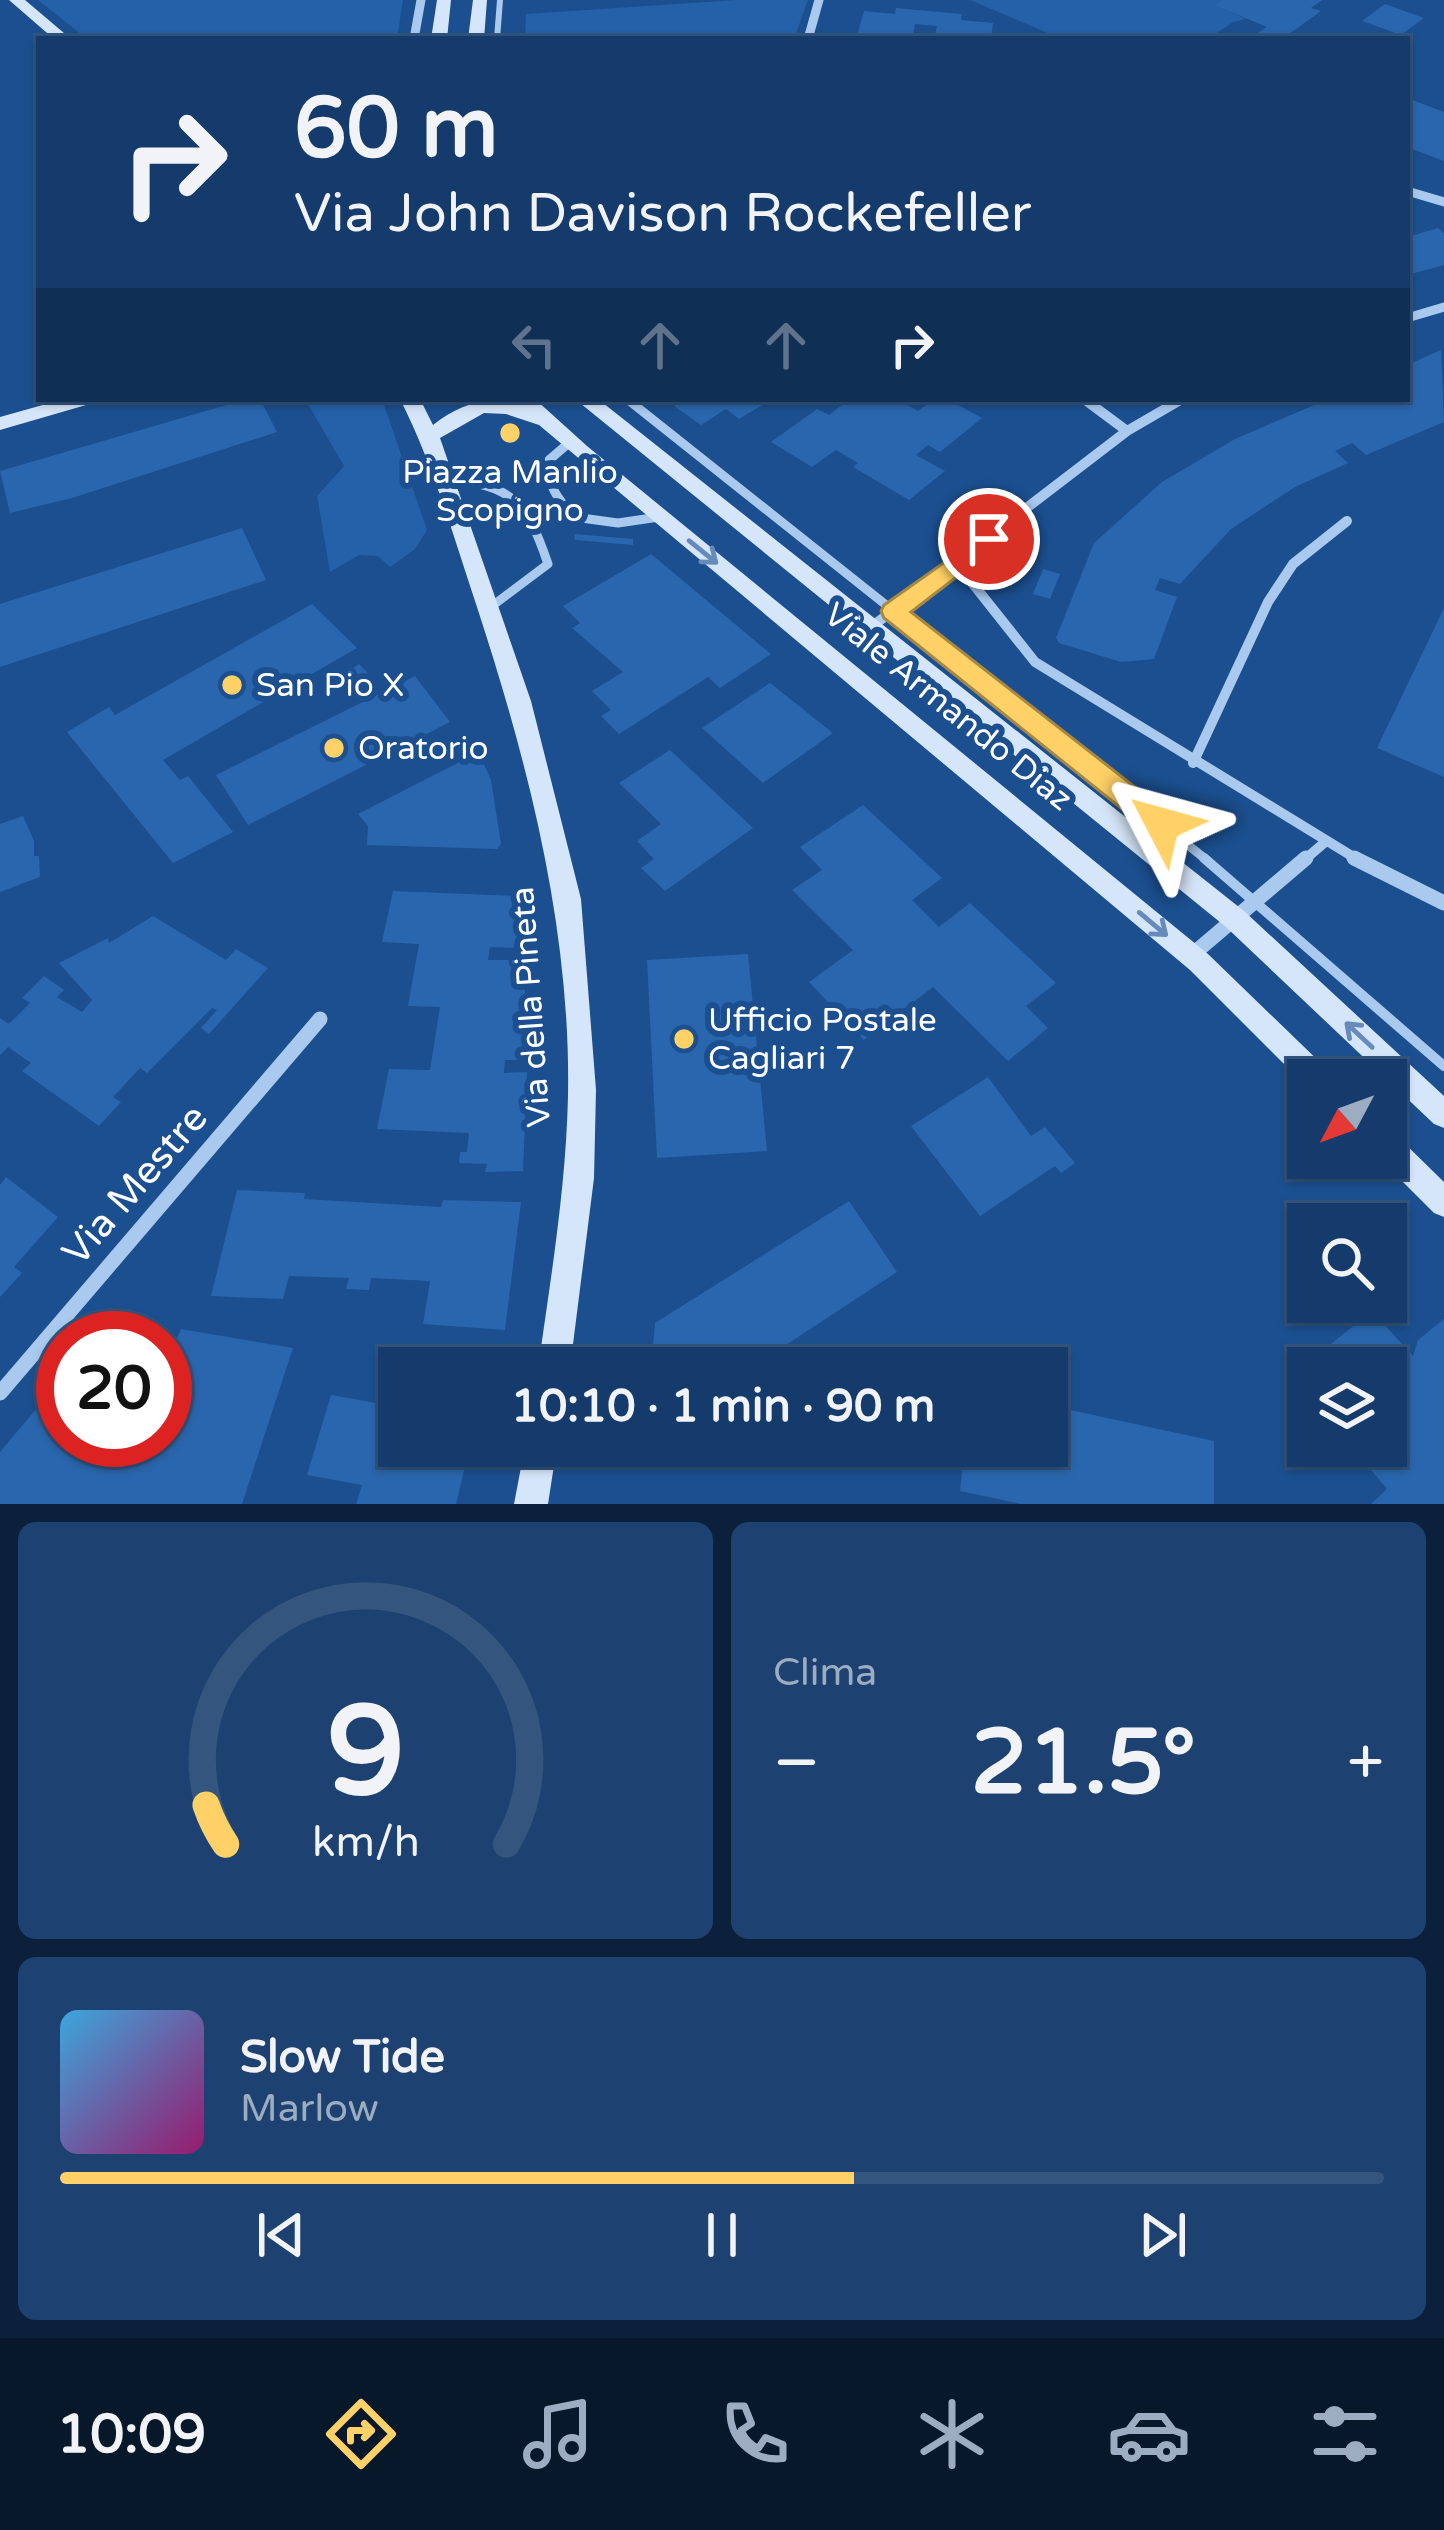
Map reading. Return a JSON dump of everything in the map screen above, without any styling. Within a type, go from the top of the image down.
[{"type":"main road","points":[[16,0],[59,36]]},
{"type":"main road","points":[[439,36],[444,0]]},
{"type":"main road","points":[[476,36],[480,0]]},
{"type":"main road","points":[[0,424],[76,402]]},
{"type":"main road","name":"Via della Pineta","points":[[412,402],[435,437]]},
{"type":"main road","name":"Via della Pineta","points":[[429,402],[443,478],[519,700],[568,899],[580,1134],[568,1286],[558,1347]]},
{"type":"main road","name":"Viale Armando Diaz","points":[[526,402],[1191,956],[1297,1059]]},
{"type":"main road","name":"Viale Armando Diaz","points":[[589,402],[1235,920],[1444,1115]]},
{"type":"main road","points":[[435,437],[459,414],[490,403],[554,427]]},
{"type":"main road","points":[[1407,1166],[1444,1203]]},
{"type":"main road","points":[[531,1504],[537,1467]]},
{"type":"street","points":[[415,36],[421,0]]},
{"type":"street","points":[[809,36],[819,0]]},
{"type":"street","points":[[1410,192],[1444,202]]},
{"type":"street","points":[[1410,317],[1444,307]]},
{"type":"street","points":[[1088,402],[1127,431]]},
{"type":"street","points":[[870,628],[1170,402]]},
{"type":"street","points":[[1193,763],[1268,602],[1293,564],[1347,521]]},
{"type":"street","points":[[958,565],[1035,662],[1324,843],[1444,903]]},
{"type":"street","points":[[1191,956],[1324,843]]},
{"type":"street","name":"Via Mestre","points":[[0,1393],[320,1018]]},
{"type":"lane","points":[[497,36],[500,0]]},
{"type":"lane","name":"Viale Armando Diaz","points":[[631,402],[1256,902],[1444,1066]]},
{"type":"lane","points":[[570,442],[549,460],[546,474],[550,490],[574,517],[618,523],[660,517]]},
{"type":"lane","points":[[443,478],[497,483],[514,496],[548,563],[488,609]]},
{"type":"shaded area","points":[[38,0],[403,0],[397,36],[83,36]]},
{"type":"shaded area","points":[[808,0],[795,36],[525,36],[526,14]]},
{"type":"shaded area","points":[[970,0],[1222,0],[1215,5],[1246,19],[1212,36],[1055,36]]},
{"type":"shaded area","points":[[307,402],[383,402],[427,530],[415,549],[390,567],[378,556],[359,555],[330,572],[317,496],[344,466]]},
{"type":"building","points":[[1222,0],[1322,0],[1311,8],[1321,11],[1286,36],[1253,36],[1267,27],[1214,5]]},
{"type":"building","points":[[1385,4],[1424,18],[1401,35],[1362,21]]},
{"type":"building","points":[[896,8],[962,14],[961,20],[993,23],[991,36],[935,36],[937,26],[915,24],[913,36],[857,36],[864,11],[895,14]]},
{"type":"building","points":[[1410,99],[1444,112],[1444,161],[1410,148]]},
{"type":"building","points":[[1438,228],[1444,233],[1444,265],[1410,274],[1410,236]]},
{"type":"building","points":[[1441,350],[1444,422],[1366,455],[1352,443],[1335,451],[1348,463],[1295,487],[1231,529],[1180,584],[1160,578],[1155,590],[1177,597],[1154,659],[1121,662],[1059,643],[1056,638],[1094,543],[1162,482],[1235,439],[1321,402],[1410,402],[1410,364]]},
{"type":"building","points":[[237,402],[262,402],[277,432],[72,498],[10,513],[0,471]]},
{"type":"building","points":[[681,402],[764,404],[739,419],[726,409],[701,425],[674,406]]},
{"type":"building","points":[[836,402],[902,402],[918,411],[930,402],[953,402],[982,418],[940,452],[928,445],[916,455],[945,471],[909,500],[853,467],[858,463],[836,450],[812,467],[771,442],[817,409],[829,415],[842,405]]},
{"type":"building","points":[[242,528],[266,580],[0,667],[0,604]]},
{"type":"building","points":[[574,534],[633,539],[633,545],[575,540]]},
{"type":"building","points":[[651,554],[771,654],[720,688],[708,677],[619,734],[601,716],[611,710],[592,691],[623,672],[572,628],[580,623],[563,606]]},
{"type":"building","points":[[1043,569],[1060,574],[1050,599],[1033,594]]},
{"type":"building","name":"San Pio X","points":[[312,604],[357,648],[163,760],[180,780],[188,776],[233,832],[173,863],[67,732],[109,707],[115,715]]},
{"type":"building","points":[[1444,608],[1444,777],[1377,748]]},
{"type":"building","points":[[359,664],[369,674],[343,689],[335,680]]},
{"type":"building","name":"Oratorio","points":[[415,676],[450,722],[248,825],[216,775]]},
{"type":"building","points":[[770,683],[833,733],[763,783],[702,728]]},
{"type":"building","points":[[670,750],[753,828],[665,891],[641,868],[654,859],[637,841],[661,824],[619,783]]},
{"type":"building","points":[[473,755],[480,756],[491,780],[501,844],[497,849],[367,845],[368,826],[358,814]]},
{"type":"building","points":[[863,805],[942,878],[912,900],[939,927],[970,903],[1056,983],[1026,1006],[1048,1028],[1008,1061],[933,987],[864,1040],[809,982],[853,950],[792,890],[822,870],[800,847]]},
{"type":"building","points":[[23,816],[34,841],[34,856],[39,856],[40,877],[0,892],[0,824]]},
{"type":"building","points":[[393,891],[518,896],[522,948],[490,947],[488,960],[524,960],[527,1060],[505,1060],[504,1073],[527,1072],[523,1171],[485,1172],[487,1164],[459,1163],[460,1152],[467,1152],[469,1133],[377,1129],[389,1069],[430,1070],[440,1007],[408,1006],[419,944],[382,942]]},
{"type":"building","points":[[153,916],[226,960],[236,949],[268,968],[209,1034],[201,1028],[217,1010],[212,1008],[147,1073],[140,1068],[113,1097],[121,1102],[99,1126],[22,1071],[31,1063],[8,1047],[0,1055],[0,1018],[9,1024],[30,1003],[22,998],[44,976],[64,990],[57,997],[82,1012],[92,1000],[59,963],[108,938],[109,943]]},
{"type":"building","points":[[748,954],[767,1151],[657,1158],[647,960]]},
{"type":"building","points":[[988,1077],[1031,1136],[1045,1127],[1075,1163],[1061,1173],[1055,1166],[980,1216],[911,1126]]},
{"type":"building","points":[[6,1177],[58,1217],[14,1267],[22,1273],[0,1297],[0,1185]]},
{"type":"building","points":[[237,1190],[441,1207],[443,1200],[521,1202],[505,1330],[423,1324],[430,1281],[371,1278],[369,1290],[346,1289],[349,1278],[289,1276],[283,1299],[211,1296]]},
{"type":"building","points":[[849,1201],[897,1272],[783,1347],[653,1347],[655,1323]]},
{"type":"building","points":[[1444,1319],[1444,1504],[1371,1504],[1387,1489],[1369,1467],[1407,1467],[1407,1349],[1413,1356],[1418,1340]]},
{"type":"building","points":[[1357,1323],[1383,1323],[1405,1347],[1327,1347]]},
{"type":"building","points":[[192,1331],[293,1348],[242,1504],[0,1504],[0,1452],[36,1409],[36,1467],[192,1467]]},
{"type":"building","points":[[331,1395],[378,1403],[378,1467],[465,1467],[456,1504],[356,1504],[362,1485],[307,1475]]},
{"type":"building","points":[[1068,1410],[1214,1441],[1214,1504],[1021,1504],[960,1491],[963,1467],[1068,1467]]},
{"type":"place","name":"Piazza Manlio Scopigno","points":[[510,433]]},
{"type":"place","name":"San Pio X","points":[[232,685]]},
{"type":"place","name":"Oratorio","points":[[334,748]]},
{"type":"place","name":"Ufficio Postale Cagliari 7","points":[[684,1039]]},
{"type":"route","points":[[989,539],[893,611],[1162,824]]}]
